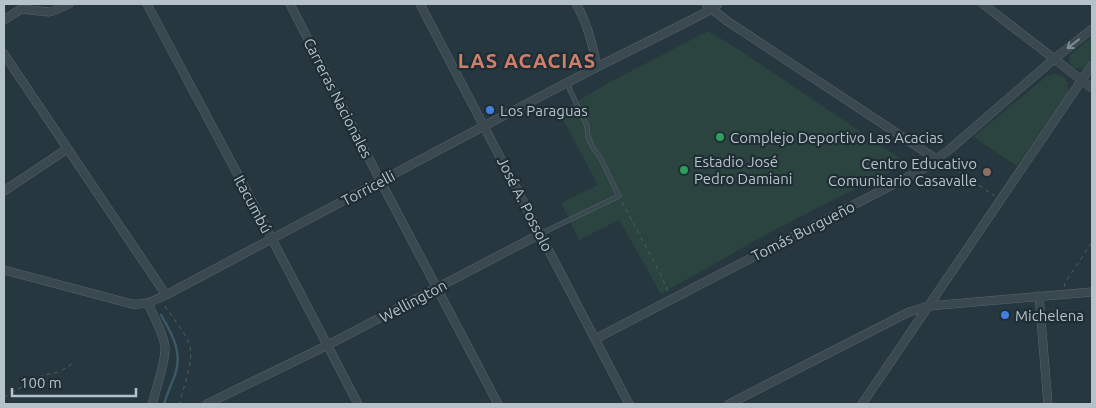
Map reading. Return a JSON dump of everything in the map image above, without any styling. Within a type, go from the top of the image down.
[{"type":"street","points":[[4,20],[21,9],[49,12],[69,4]]},
{"type":"street","name":"Itacumbú","points":[[147,4],[358,404]]},
{"type":"street","name":"Carreras Nacionales","points":[[290,4],[498,404]]},
{"type":"street","name":"José A. Possolo","points":[[420,4],[629,404]]},
{"type":"street","points":[[983,4],[1092,88]]},
{"type":"street","points":[[578,6],[596,55],[598,67]]},
{"type":"street","points":[[712,6],[735,27],[936,159]]},
{"type":"street","name":"Torricelli","points":[[4,270],[132,304],[148,303],[166,296],[712,6]]},
{"type":"street","name":"Tomás Burgueño","points":[[595,339],[922,169],[950,149],[1054,59],[1092,29]]},
{"type":"street","points":[[4,54],[166,296]]},
{"type":"street","points":[[862,404],[1092,65]]},
{"type":"street","points":[[4,190],[67,149]]},
{"type":"street","name":"Wellington","points":[[206,404],[328,345],[540,234]]},
{"type":"street","points":[[729,404],[909,312],[929,306],[1092,292]]},
{"type":"street","points":[[1039,296],[1048,404]]},
{"type":"street","points":[[148,303],[165,347],[152,404]]},
{"type":"lane","points":[[568,82],[586,126],[588,137],[593,148],[600,156],[619,196]]},
{"type":"lane","name":"Wellington","points":[[540,234],[619,196]]},
{"type":"path","points":[[936,159],[944,162],[1001,199]]},
{"type":"path","points":[[619,196],[661,275],[671,299]]},
{"type":"path","points":[[1062,294],[1065,283],[1092,242]]},
{"type":"path","points":[[166,296],[164,305],[190,346],[191,356],[179,404]]},
{"type":"path","points":[[4,397],[44,376],[60,372],[75,362]]},
{"type":"green space","name":"Complejo Deportivo Las Acacias","points":[[708,31],[738,49],[907,163],[769,233],[661,294],[619,220],[579,240],[561,203],[598,185],[559,112],[610,82]]},
{"type":"green space","points":[[1092,37],[1092,57],[1083,69],[1075,68],[1070,64],[1070,55]]},
{"type":"green space","points":[[1054,74],[1066,80],[1068,94],[1017,166],[974,136],[1047,76]]},
{"type":"waterway","points":[[161,315],[172,336],[178,359],[175,375],[164,404]]},
{"type":"place","name":"Los Paraguas","points":[[490,110]]},
{"type":"place","name":"Complejo Deportivo Las Acacias","points":[[720,137]]},
{"type":"place","name":"Estadio José Pedro Damiani","points":[[684,170]]},
{"type":"place","name":"Centro Educativo Comunitario Casavalle","points":[[987,172]]},
{"type":"place","name":"Michelena","points":[[1005,315]]},
{"type":"district","name":"LAS ACACIAS","points":[[527,60]]}]
